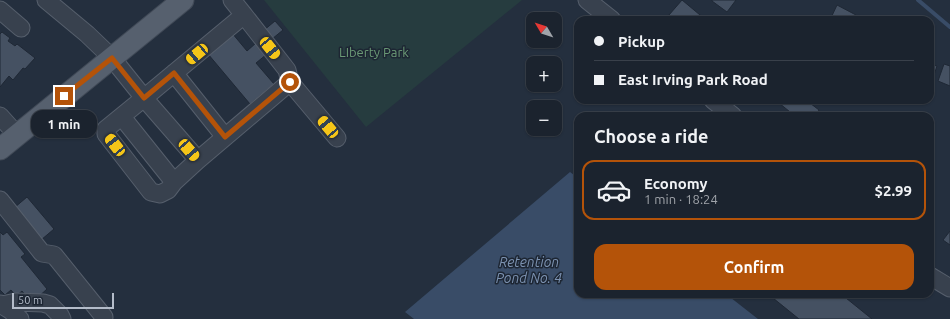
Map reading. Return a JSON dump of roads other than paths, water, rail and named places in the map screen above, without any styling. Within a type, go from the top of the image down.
[{"type":"main road","points":[[0,149],[183,0]]},
{"type":"street","points":[[46,0],[87,34],[112,58],[144,98],[198,160]]},
{"type":"street","points":[[232,0],[287,70],[290,82],[337,138]]},
{"type":"street","points":[[587,0],[607,16]]},
{"type":"street","points":[[0,10],[21,28]]},
{"type":"street","points":[[244,15],[106,129],[106,134],[151,192],[160,194],[168,190],[174,182],[198,160],[290,82]]},
{"type":"street","points":[[174,73],[225,137]]},
{"type":"street","points":[[720,104],[729,112]]},
{"type":"street","points":[[0,116],[17,135]]},
{"type":"street","points":[[122,117],[174,182]]},
{"type":"street","points":[[0,200],[42,253],[54,255],[104,317]]},
{"type":"street","points":[[934,278],[950,288]]},
{"type":"street","points":[[1,304],[16,302],[43,303],[50,305],[62,319]]},
{"type":"street","points":[[1,304],[20,319]]},
{"type":"water","name":"Retention Pond No. 4","points":[[570,172],[574,175],[574,298],[731,298],[758,319],[414,319],[405,312]]},
{"type":"waterway","points":[[918,0],[950,27]]},
{"type":"park label","name":"LIberty Park","points":[[374,52]]}]
